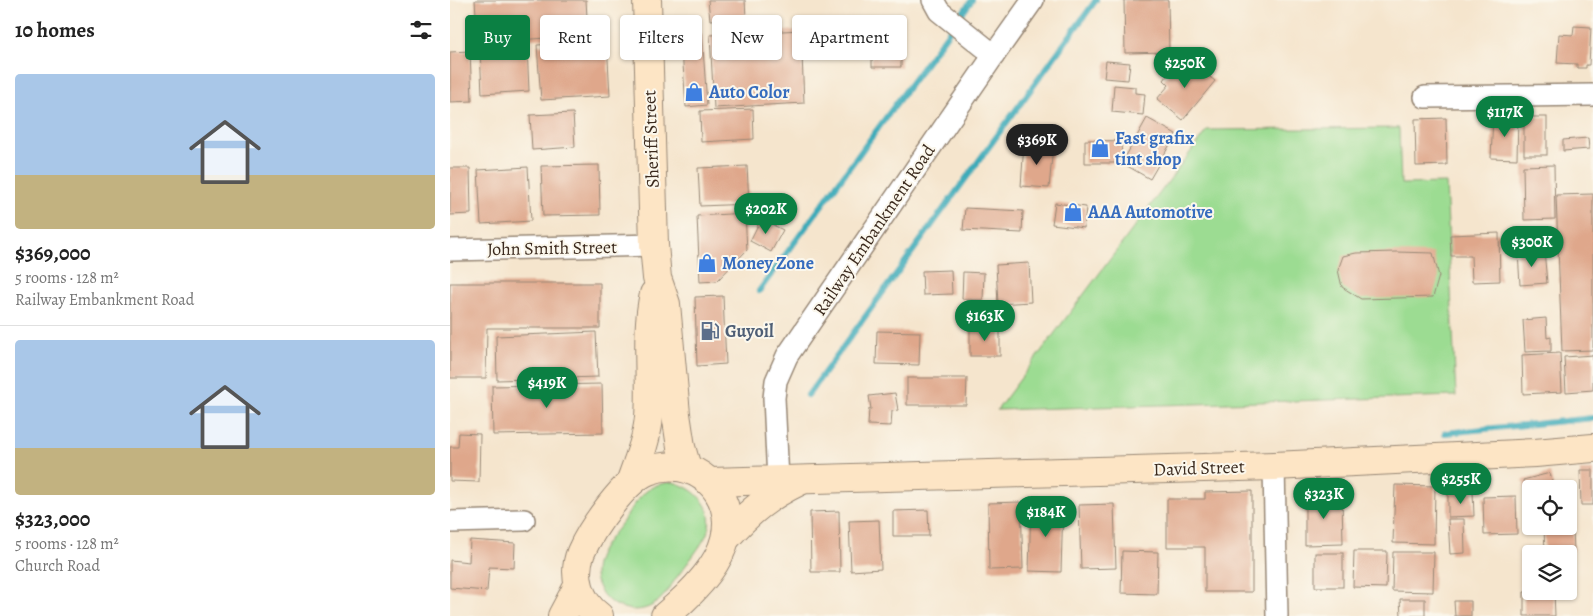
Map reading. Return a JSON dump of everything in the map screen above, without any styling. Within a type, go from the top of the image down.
[{"type":"main road","name":"Sheriff Street","points":[[647,0],[654,245],[657,278],[666,304],[676,414],[681,447],[687,468]]},
{"type":"main road","name":"Sheriff Street","points":[[630,483],[639,459],[649,417],[649,334],[651,305],[657,278]]},
{"type":"main road","name":"David Street","points":[[711,482],[1274,466],[1535,453],[1593,448]]},
{"type":"main road","points":[[599,616],[587,604],[578,586],[577,567],[588,538],[609,508],[630,483],[646,472],[659,467],[673,466],[687,468],[711,482],[720,494],[728,518],[726,538],[719,554],[690,604],[665,616]]},
{"type":"main road","name":"David Street","points":[[726,538],[757,506],[791,480]]},
{"type":"main road","points":[[562,616],[578,586]]},
{"type":"street","name":"Railway Embankment Road","points":[[791,480],[774,398],[776,381],[788,356],[1033,0]]},
{"type":"street","points":[[936,6],[994,55]]},
{"type":"street","points":[[1425,97],[1593,95]]},
{"type":"street","name":"John Smith Street","points":[[450,250],[654,245]]},
{"type":"street","points":[[1274,466],[1277,616]]},
{"type":"street","points":[[450,522],[524,520]]},
{"type":"green space","points":[[1399,128],[1401,184],[1446,183],[1456,396],[997,410],[1207,130]]},
{"type":"green space","points":[[673,482],[690,490],[703,502],[709,517],[706,536],[661,599],[639,610],[621,607],[611,602],[600,590],[596,581],[596,563],[604,546],[644,493],[657,485]]},
{"type":"building","points":[[475,0],[586,0],[587,15],[540,15],[540,38],[530,39],[530,15],[476,15]]},
{"type":"building","points":[[708,0],[745,0],[746,15],[712,15],[712,20],[710,20]]},
{"type":"building","points":[[1124,0],[1168,0],[1169,52],[1125,53]]},
{"type":"building","points":[[1574,26],[1591,27],[1589,65],[1586,65],[1586,68],[1577,68],[1577,64],[1557,63],[1559,34],[1573,35]]},
{"type":"building","points":[[792,30],[792,60],[802,60],[804,103],[714,108],[710,35],[712,35],[712,60],[782,60],[782,31]]},
{"type":"building","points":[[702,34],[707,105],[686,107],[683,60],[702,60]]},
{"type":"building","points":[[537,45],[540,45],[540,60],[608,60],[610,96],[541,100]]},
{"type":"building","points":[[465,51],[465,60],[470,60],[472,101],[450,102],[450,52]]},
{"type":"building","points":[[1187,59],[1215,81],[1183,120],[1157,99],[1169,85],[1164,80],[1174,67],[1181,70]]},
{"type":"building","points":[[480,60],[528,60],[529,91],[482,94]]},
{"type":"building","points":[[872,60],[901,60],[901,67],[872,67]]},
{"type":"building","points":[[1106,61],[1130,63],[1128,80],[1104,78]]},
{"type":"building","points":[[1114,85],[1135,87],[1135,93],[1145,94],[1143,115],[1112,112]]},
{"type":"building","points":[[753,109],[754,139],[701,142],[700,111]]},
{"type":"building","points":[[573,113],[575,147],[532,150],[530,115]]},
{"type":"building","points":[[1493,117],[1518,117],[1517,159],[1491,158]]},
{"type":"building","points":[[1524,117],[1547,117],[1547,155],[1524,155]]},
{"type":"building","points":[[1147,118],[1176,134],[1150,179],[1122,163]]},
{"type":"building","points":[[1446,118],[1447,165],[1416,166],[1415,119]]},
{"type":"building","points":[[1588,138],[1589,149],[1563,151],[1563,140]]},
{"type":"building","points":[[1085,140],[1121,141],[1122,163],[1085,163]]},
{"type":"building","points":[[1024,144],[1053,146],[1049,188],[1021,186]]},
{"type":"building","points":[[599,165],[600,215],[543,216],[541,166]]},
{"type":"building","points":[[1554,165],[1555,219],[1524,220],[1523,166]]},
{"type":"building","points":[[747,166],[749,204],[700,206],[698,168]]},
{"type":"building","points":[[528,167],[531,221],[481,224],[478,170]]},
{"type":"building","points":[[450,168],[470,168],[471,214],[450,215]]},
{"type":"building","points":[[1593,194],[1593,350],[1562,351],[1556,195]]},
{"type":"building","points":[[1055,203],[1086,207],[1084,228],[1052,224]]},
{"type":"building","points":[[965,208],[1023,211],[1022,233],[963,230]]},
{"type":"building","points":[[745,213],[747,250],[717,281],[700,282],[697,216]]},
{"type":"building","points":[[761,219],[783,230],[771,252],[750,241]]},
{"type":"building","points":[[1499,233],[1500,281],[1472,282],[1471,256],[1451,256],[1450,235]]},
{"type":"building","points":[[1544,250],[1547,283],[1520,285],[1518,252]]},
{"type":"building","points":[[1356,253],[1433,253],[1439,276],[1433,297],[1361,299],[1342,287],[1338,270],[1343,256]]},
{"type":"building","points":[[1029,263],[1031,302],[998,304],[996,265]]},
{"type":"building","points":[[951,270],[952,294],[923,295],[922,271]]},
{"type":"building","points":[[963,272],[984,273],[983,300],[962,299]]},
{"type":"building","points":[[450,283],[600,283],[600,328],[487,328],[486,378],[450,378]]},
{"type":"building","name":"Guyoil","points":[[723,296],[726,364],[697,366],[695,297]]},
{"type":"building","points":[[962,303],[984,304],[983,320],[961,319]]},
{"type":"building","points":[[1546,318],[1547,338],[1551,337],[1551,351],[1525,352],[1523,320]]},
{"type":"building","points":[[970,328],[1000,328],[1000,356],[970,356]]},
{"type":"building","points":[[877,331],[920,332],[919,365],[876,364]]},
{"type":"building","points":[[596,332],[598,377],[497,380],[496,336]]},
{"type":"building","points":[[1560,353],[1562,392],[1523,394],[1522,355]]},
{"type":"building","points":[[1593,355],[1593,390],[1566,392],[1564,357]]},
{"type":"building","points":[[907,378],[967,378],[966,405],[907,405]]},
{"type":"building","points":[[602,384],[603,433],[493,435],[492,386]]},
{"type":"building","points":[[895,393],[898,410],[892,411],[891,426],[868,425],[869,409],[871,409],[869,396]]},
{"type":"building","points":[[459,433],[480,434],[479,482],[450,481],[450,447],[458,447]]},
{"type":"building","points":[[1580,470],[1593,470],[1593,505],[1581,505]]},
{"type":"building","points":[[1550,473],[1552,480],[1523,480]]},
{"type":"building","points":[[1395,485],[1435,486],[1434,544],[1393,543]]},
{"type":"building","points":[[1252,491],[1252,592],[1205,592],[1205,547],[1167,547],[1167,499],[1205,499],[1205,492]]},
{"type":"building","points":[[1473,492],[1474,516],[1448,517],[1448,493]]},
{"type":"building","points":[[1342,495],[1343,544],[1305,545],[1305,496]]},
{"type":"building","points":[[1516,496],[1517,534],[1484,535],[1483,497]]},
{"type":"building","points":[[1021,502],[1023,569],[989,570],[988,503]]},
{"type":"building","points":[[1031,504],[1063,505],[1061,572],[1029,571]]},
{"type":"building","points":[[1114,504],[1116,568],[1081,569],[1079,505]]},
{"type":"building","points":[[928,510],[929,536],[893,536],[893,511]]},
{"type":"building","points":[[839,511],[840,572],[811,572],[810,512]]},
{"type":"building","points":[[1448,519],[1464,519],[1465,553],[1450,554]]},
{"type":"building","points":[[879,520],[881,569],[851,571],[849,521]]},
{"type":"building","points":[[1544,535],[1573,535],[1574,545],[1545,545]]},
{"type":"building","points":[[470,540],[515,543],[514,568],[489,567],[487,591],[450,588],[450,560],[469,562]]},
{"type":"building","points":[[1122,551],[1158,552],[1157,594],[1121,593]]},
{"type":"building","points":[[1354,551],[1387,551],[1386,588],[1353,587]]},
{"type":"building","points":[[1393,552],[1434,552],[1433,592],[1392,591]]},
{"type":"building","points":[[1315,553],[1343,553],[1343,587],[1315,587]]},
{"type":"building","points":[[1400,599],[1425,599],[1425,616],[1401,616]]},
{"type":"building","points":[[1524,600],[1554,600],[1555,616],[1524,616]]},
{"type":"building","points":[[1454,601],[1471,601],[1471,616],[1455,616]]},
{"type":"waterway","points":[[759,291],[972,0]]},
{"type":"waterway","points":[[808,395],[1096,0]]},
{"type":"waterway","points":[[1445,433],[1593,418]]},
{"type":"place","name":"Auto Color","points":[[694,92]]},
{"type":"place","name":"Fast grafix tint shop","points":[[1100,148]]},
{"type":"place","name":"AAA Automotive","points":[[1073,212]]},
{"type":"place","name":"Money Zone","points":[[707,263]]},
{"type":"place","name":"Guyoil","points":[[710,331]]}]
